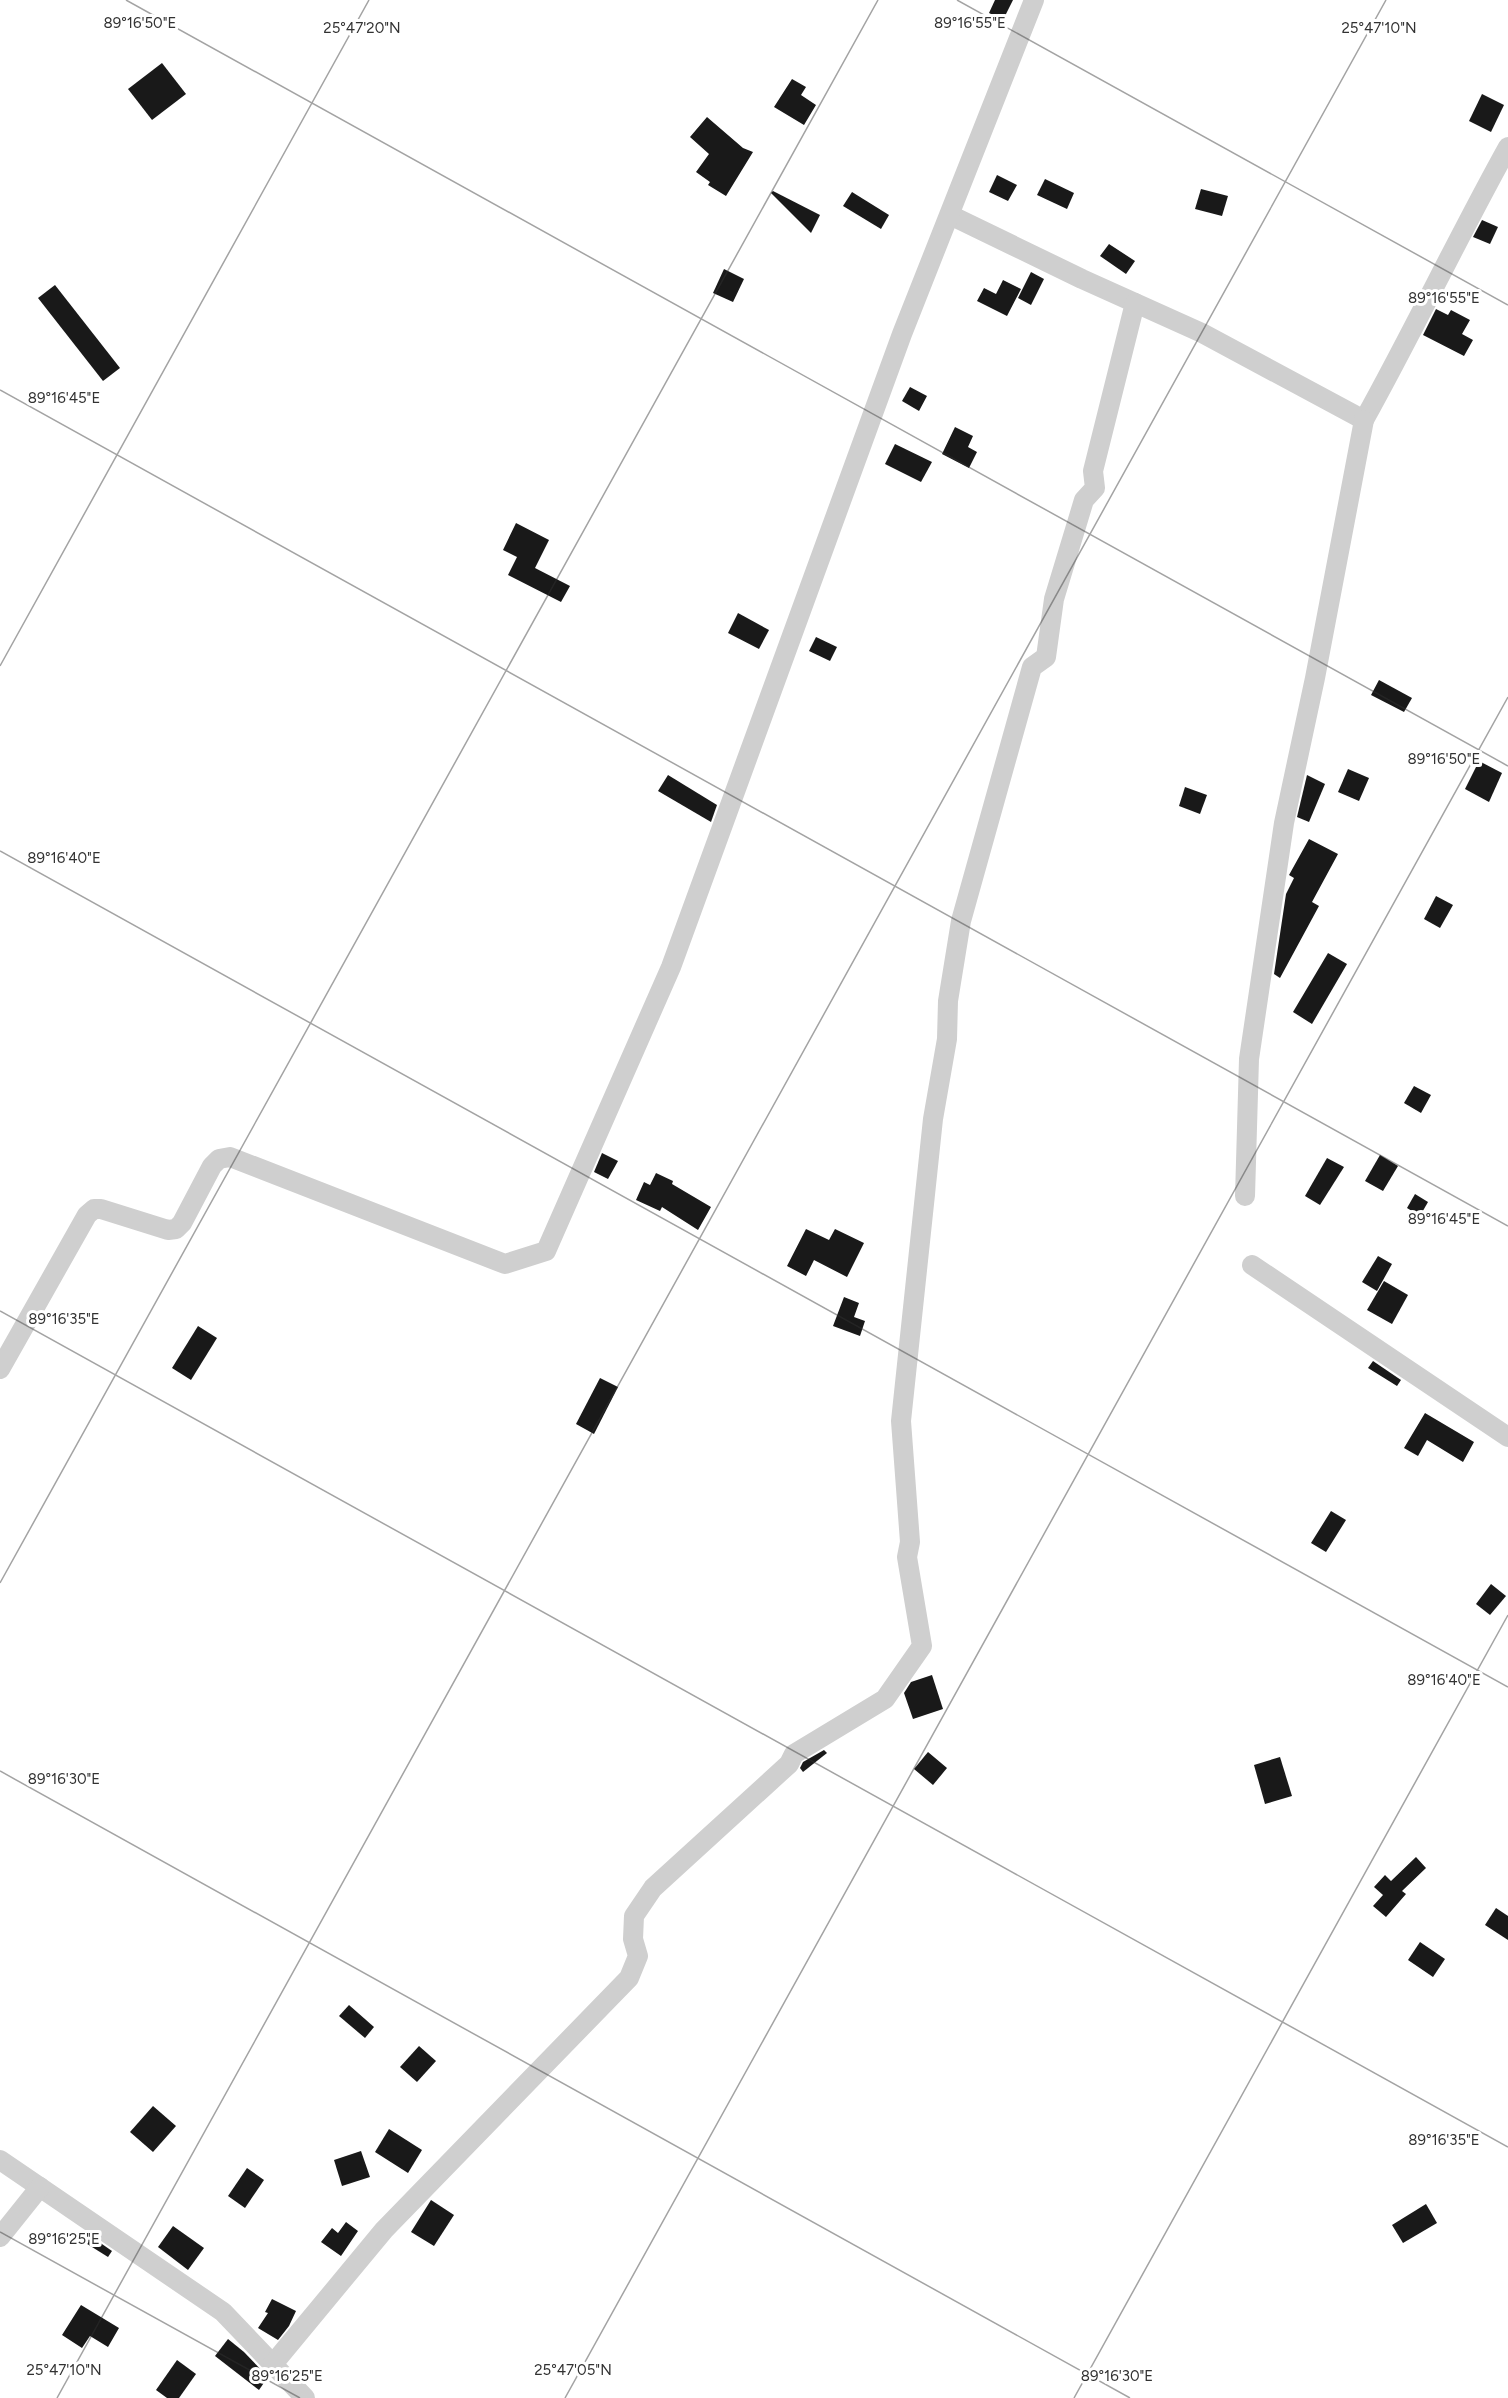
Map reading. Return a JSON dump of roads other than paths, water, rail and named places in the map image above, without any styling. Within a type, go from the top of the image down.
[{"type":"street","points":[[0,1369],[87,1215],[94,1209],[101,1209],[168,1230],[176,1229],[182,1223],[212,1166],[219,1159],[230,1156],[505,1264],[546,1251],[672,967],[902,334],[1034,0]]},
{"type":"street","points":[[1245,1196],[1249,1059],[1284,823],[1315,678],[1364,420],[1412,335],[1474,208],[1508,147]]},
{"type":"street","points":[[950,215],[1202,333],[1364,420]]},
{"type":"street","points":[[273,2364],[384,2230],[629,1978],[638,1956],[633,1939],[634,1916],[653,1888],[789,1764],[794,1755],[885,1699],[922,1646],[907,1557],[910,1542],[901,1421],[933,1119],[947,1039],[948,1001],[961,921],[1032,667],[1046,657],[1054,599],[1084,500],[1095,488],[1093,471],[1136,303]]},
{"type":"street","points":[[1252,1265],[1508,1437]]},
{"type":"street","points":[[0,2160],[223,2312],[305,2398]]},
{"type":"street","points":[[0,2237],[40,2187]]}]
